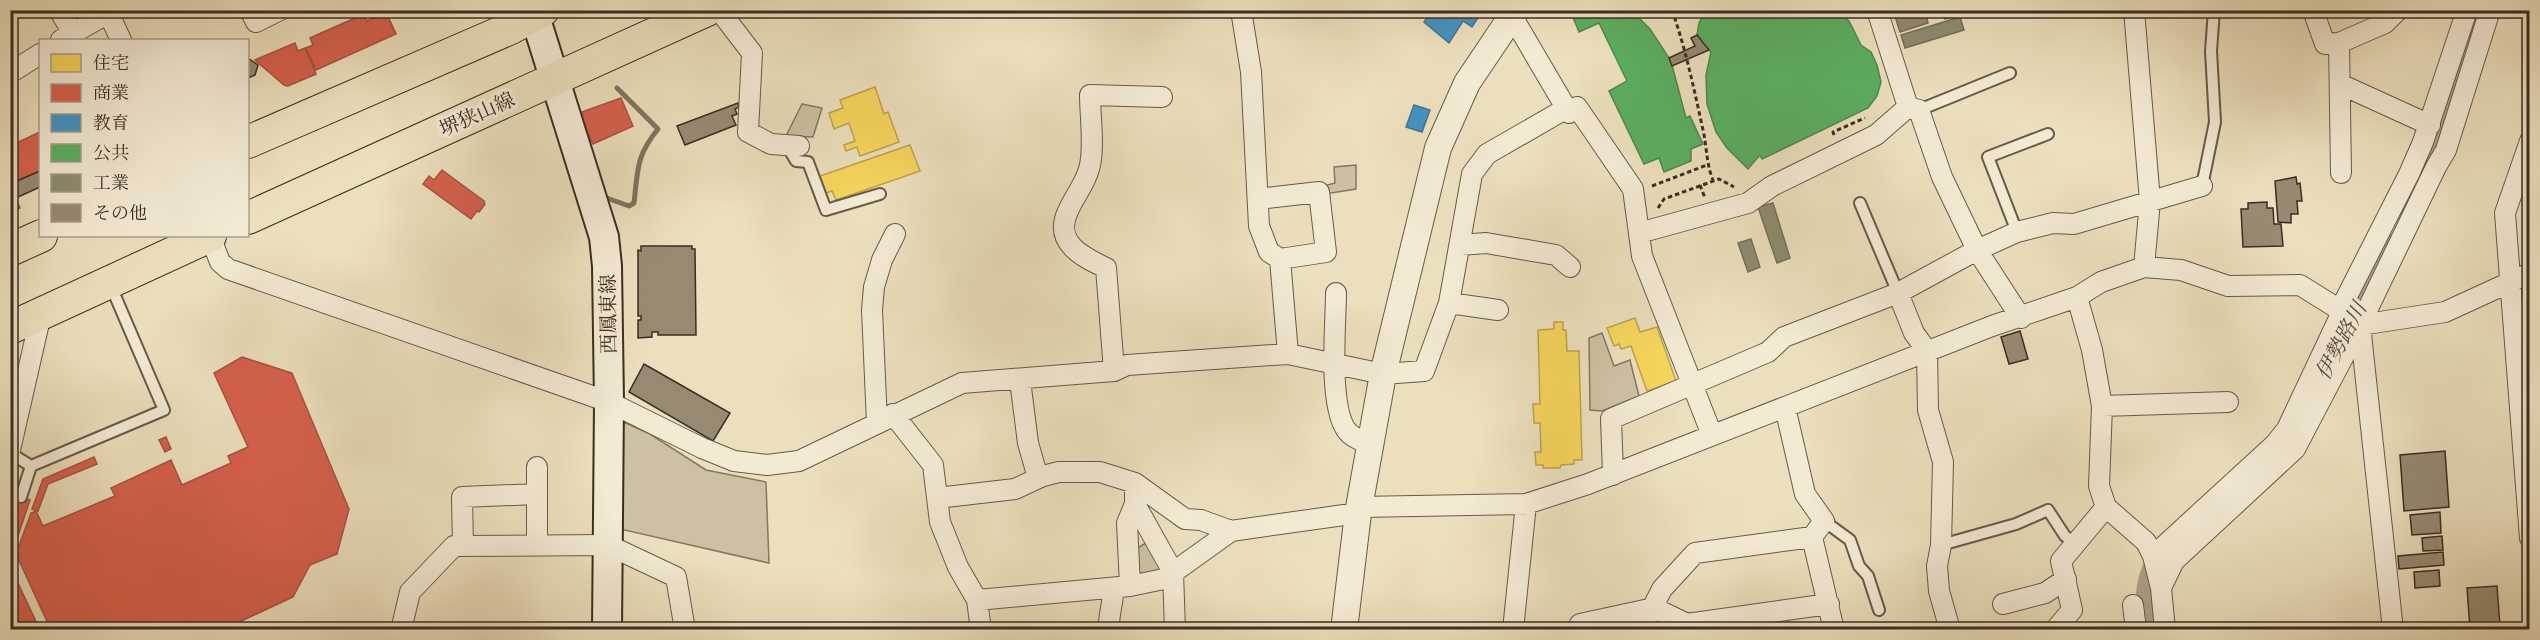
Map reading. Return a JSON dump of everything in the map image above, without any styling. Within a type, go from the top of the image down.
[{"type":"main road","name":"堺狭山線","points":[[249,218],[707,10]]},
{"type":"main road","name":"西鳳東線","points":[[537,12],[604,237],[608,266],[607,630]]},
{"type":"main road","points":[[249,142],[511,28],[537,12]]},
{"type":"main road","points":[[10,250],[39,237]]},
{"type":"main road","points":[[10,328],[208,237]]},
{"type":"street","points":[[59,10],[67,37],[110,11],[121,39]]},
{"type":"street","points":[[250,10],[256,22],[280,10]]},
{"type":"street","points":[[719,10],[753,53],[748,132],[771,144],[793,146]]},
{"type":"street","points":[[1241,10],[1251,72],[1259,226],[1269,252],[1280,259],[1326,252],[1319,192],[1258,199]]},
{"type":"street","points":[[1877,10],[1942,177],[1977,250],[2020,318]]},
{"type":"street","points":[[2134,10],[2150,201],[2144,267]]},
{"type":"street","points":[[2313,10],[2325,44],[2339,43],[2385,23],[2398,10]]},
{"type":"street","points":[[2160,587],[2174,561],[2295,449],[2347,316],[2426,136],[2467,10]]},
{"type":"street","points":[[2153,556],[2275,444],[2287,429],[2347,316],[2446,149],[2490,10]]},
{"type":"street","points":[[1344,630],[1358,510],[1383,374],[1438,148],[1467,83],[1514,13],[1569,113],[1577,107],[1633,189],[1642,256],[1712,435]]},
{"type":"street","points":[[2339,43],[2341,173]]},
{"type":"street","points":[[10,73],[39,55]]},
{"type":"street","points":[[2340,84],[2446,149]]},
{"type":"street","points":[[1114,371],[1106,268],[1078,255],[1068,242],[1065,227],[1067,213],[1090,168],[1090,95],[1162,97]]},
{"type":"street","points":[[210,237],[220,262],[228,269],[609,402],[702,448],[734,461],[767,465],[799,461],[843,442],[885,419],[962,383],[1114,371],[1127,365],[1288,354],[1383,374],[1424,371],[1449,303],[1472,174],[1487,154],[1567,108]]},
{"type":"street","points":[[1639,233],[1748,203],[1772,186],[1876,135],[1914,109]]},
{"type":"street","points":[[2529,141],[2505,213],[2529,538]]},
{"type":"street","points":[[1613,475],[1611,419],[1768,352],[1784,337],[1898,292],[1977,250],[2017,232],[2053,223],[2074,224],[2202,186]]},
{"type":"street","points":[[895,234],[882,260],[874,286],[872,310],[885,419],[933,465],[940,522],[958,567],[977,600],[981,630]]},
{"type":"street","points":[[1461,245],[1486,243],[1556,255],[1570,267]]},
{"type":"street","points":[[1280,259],[1288,354]]},
{"type":"street","points":[[977,600],[1122,587],[1164,579],[1231,531],[1358,510],[1526,504],[1613,475],[1992,326],[2077,297],[2101,282],[2144,267],[2181,270],[2228,286],[2300,285],[2347,316],[2445,312],[2529,273]]},
{"type":"street","points":[[1898,292],[1914,333],[1927,351],[1928,410],[1943,462],[1941,545],[1937,566],[1939,591],[1950,630]]},
{"type":"street","points":[[1336,294],[1334,364],[1337,405],[1341,419],[1349,433],[1370,445]]},
{"type":"street","points":[[2077,297],[2092,350],[2102,406],[2098,486],[2106,507],[2146,542],[2153,556],[2160,587],[2165,630]]},
{"type":"street","points":[[1449,303],[1498,310]]},
{"type":"street","points":[[10,452],[20,416],[41,314]]},
{"type":"street","points":[[2347,316],[2393,630]]},
{"type":"street","points":[[1020,380],[1028,443],[1038,478]]},
{"type":"street","points":[[2102,406],[2228,402]]},
{"type":"street","points":[[1785,407],[1805,494],[1818,529],[1834,630]]},
{"type":"street","points":[[537,467],[537,545]]},
{"type":"street","points":[[937,498],[1015,489],[1038,478],[1059,472],[1100,472],[1135,483],[1185,519],[1201,519],[1231,531]]},
{"type":"street","points":[[1109,630],[1108,616],[1113,598],[1122,587],[1127,523],[1135,504],[1135,483]]},
{"type":"street","points":[[463,546],[462,496],[537,494]]},
{"type":"street","points":[[1135,504],[1173,572],[1175,630]]},
{"type":"street","points":[[1513,630],[1526,504]]},
{"type":"street","points":[[2055,630],[2072,610],[2061,561],[2106,507]]},
{"type":"street","points":[[1641,630],[1662,589],[1695,553],[1818,529]]},
{"type":"street","points":[[401,630],[411,592],[454,546],[608,545],[676,577],[685,630]]},
{"type":"street","points":[[2003,604],[2045,593],[2066,579]]},
{"type":"street","points":[[1580,624],[1654,608],[1687,624],[1829,604]]},
{"type":"street","points":[[2133,604],[2136,630]]},
{"type":"lane","points":[[2202,186],[2215,122],[2211,51],[2214,10]]},
{"type":"lane","points":[[1914,109],[2010,73]]},
{"type":"lane","points":[[2017,232],[1988,157],[2048,134]]},
{"type":"lane","points":[[793,146],[796,161],[808,162],[826,210],[880,194]]},
{"type":"lane","points":[[1860,203],[1898,292]]},
{"type":"lane","points":[[21,497],[31,466],[164,410],[110,284]]},
{"type":"lane","points":[[10,452],[31,466]]},
{"type":"lane","points":[[1941,545],[2016,524],[2048,510],[2066,536],[2075,543]]},
{"type":"lane","points":[[1818,529],[1850,540],[1859,566],[1868,576],[1879,610]]},
{"type":"path","points":[[1672,10],[1687,54],[1707,146],[1707,165],[1713,181]]},
{"type":"path","points":[[1825,140],[1835,135],[1833,132],[1865,118]]},
{"type":"path","points":[[1626,179],[1646,171],[1653,186],[1707,165]]},
{"type":"path","points":[[1639,233],[1664,199],[1719,179],[1735,187]]},
{"type":"shaded area","points":[[802,104],[822,108],[813,137],[786,136]]},
{"type":"shaded area","points":[[1356,165],[1356,189],[1325,194],[1324,186],[1335,183],[1334,167]]},
{"type":"shaded area","points":[[1602,333],[1614,366],[1630,360],[1639,396],[1602,411],[1590,410],[1589,338]]},
{"type":"shaded area","points":[[619,420],[650,434],[706,470],[766,482],[769,563],[620,529]]},
{"type":"shaded area","points":[[1149,541],[1163,570],[1137,580],[1136,549]]},
{"type":"building: 住宅","points":[[875,87],[884,114],[888,112],[899,142],[860,156],[857,147],[846,151],[844,145],[855,141],[849,123],[834,129],[829,113],[843,108],[840,100]]},
{"type":"building: 住宅","points":[[910,145],[920,171],[836,200],[832,191],[826,193],[820,176]]},
{"type":"building: 住宅","points":[[1635,318],[1640,332],[1657,327],[1676,381],[1647,391],[1631,346],[1621,349],[1619,344],[1614,346],[1607,328]]},
{"type":"building: 住宅","points":[[1554,322],[1563,322],[1563,330],[1566,330],[1567,351],[1579,351],[1582,460],[1574,460],[1574,464],[1561,465],[1560,468],[1543,468],[1543,465],[1536,465],[1535,452],[1541,452],[1540,423],[1534,423],[1533,404],[1540,404],[1538,330],[1554,329]]},
{"type":"building: 商業","points":[[375,10],[385,10],[396,34],[316,70],[306,48],[313,45],[310,38],[364,14],[367,21],[378,16]]},
{"type":"building: 商業","points":[[295,43],[298,51],[305,48],[316,74],[288,86],[255,60]]},
{"type":"building: 商業","points":[[621,98],[633,126],[593,144],[580,116],[582,112]]},
{"type":"building: 商業","points":[[39,132],[39,171],[10,184],[10,146]]},
{"type":"building: 商業","points":[[442,170],[484,201],[485,204],[471,219],[423,184],[429,176],[434,180]]},
{"type":"building: 商業","points":[[10,185],[20,208],[10,213]]},
{"type":"building: 商業","points":[[242,357],[292,373],[349,509],[337,554],[310,565],[293,597],[222,630],[51,630],[16,554],[31,513],[36,511],[43,526],[115,496],[111,488],[171,460],[182,485],[231,463],[228,456],[248,447],[214,373]]},
{"type":"building: 商業","points":[[166,437],[171,449],[165,452],[159,440]]},
{"type":"building: 商業","points":[[94,457],[97,464],[48,484],[38,511],[32,509],[43,479]]},
{"type":"building: 商業","points":[[12,493],[30,500],[10,560],[10,497]]},
{"type":"building: 商業","points":[[10,566],[40,630],[18,630],[10,612]]},
{"type":"building: 教育","points":[[1432,10],[1483,10],[1472,27],[1463,21],[1449,43],[1424,22]]},
{"type":"building: 教育","points":[[1414,105],[1430,110],[1422,132],[1406,127]]},
{"type":"building: 公共","points":[[1570,10],[1641,10],[1638,17],[1650,29],[1671,61],[1686,118],[1690,116],[1703,144],[1691,149],[1691,161],[1664,172],[1659,158],[1644,164],[1609,91],[1627,81],[1599,23],[1579,32]]},
{"type":"building: 公共","points":[[1706,10],[1832,10],[1840,14],[1849,21],[1861,45],[1871,52],[1877,65],[1881,82],[1877,96],[1868,108],[1762,159],[1760,155],[1748,169],[1727,148],[1716,132],[1707,104],[1706,75],[1711,52],[1697,35],[1699,23]]},
{"type":"building: 工業","points":[[1893,10],[1925,10],[1928,23],[1900,32]]},
{"type":"building: 工業","points":[[1943,10],[1956,10],[1957,15],[1945,19]]},
{"type":"building: 工業","points":[[1960,17],[1964,30],[1905,48],[1901,35]]},
{"type":"building: 工業","points":[[1773,203],[1790,258],[1777,263],[1758,207]]},
{"type":"building: 工業","points":[[1751,239],[1760,267],[1748,272],[1738,243]]},
{"type":"building: その他","points":[[1697,35],[1709,50],[1672,66],[1669,58],[1695,46],[1691,38]]},
{"type":"building: その他","points":[[249,59],[258,65],[255,75],[249,78]]},
{"type":"building: その他","points":[[738,103],[739,107],[735,109],[737,114],[732,116],[736,125],[685,145],[677,126]]},
{"type":"building: その他","points":[[39,171],[39,187],[16,198],[10,184]]},
{"type":"building: その他","points":[[2296,177],[2297,184],[2300,183],[2302,201],[2297,201],[2298,214],[2291,214],[2291,223],[2278,222],[2275,181]]},
{"type":"building: その他","points":[[2267,202],[2267,208],[2273,208],[2274,224],[2281,224],[2283,246],[2243,247],[2241,209],[2248,209],[2248,203]]},
{"type":"building: その他","points":[[641,246],[692,246],[692,249],[695,249],[696,335],[658,335],[658,332],[652,332],[652,337],[638,338],[638,320],[641,320],[641,316],[638,316],[638,250],[641,251]]},
{"type":"building: その他","points":[[2020,331],[2028,359],[2009,364],[2001,337]]},
{"type":"building: その他","points":[[644,364],[730,413],[713,441],[629,392]]},
{"type":"building: その他","points":[[2445,451],[2449,507],[2404,511],[2400,455]]},
{"type":"building: その他","points":[[2440,512],[2441,533],[2412,535],[2410,515]]},
{"type":"building: その他","points":[[2442,536],[2443,550],[2423,551],[2422,538]]},
{"type":"building: その他","points":[[2443,552],[2444,565],[2399,569],[2398,556]]},
{"type":"building: その他","points":[[2439,570],[2440,586],[2415,588],[2414,572]]},
{"type":"building: その他","points":[[2497,586],[2500,626],[2470,628],[2467,588]]},
{"type":"building: その他","points":[[2443,625],[2444,630],[2418,630],[2418,627]]},
{"type":"waterway","name":"伊勢路川","points":[[2420,189],[2446,118],[2478,10]]},
{"type":"waterway","points":[[604,197],[629,206],[634,203],[642,155],[658,129],[617,88]]},
{"type":"waterway","name":"伊勢路川","points":[[2325,370],[2388,249]]},
{"type":"waterway","name":"伊勢路川","points":[[2154,630],[2152,598],[2155,578],[2158,569],[2171,552]]}]
